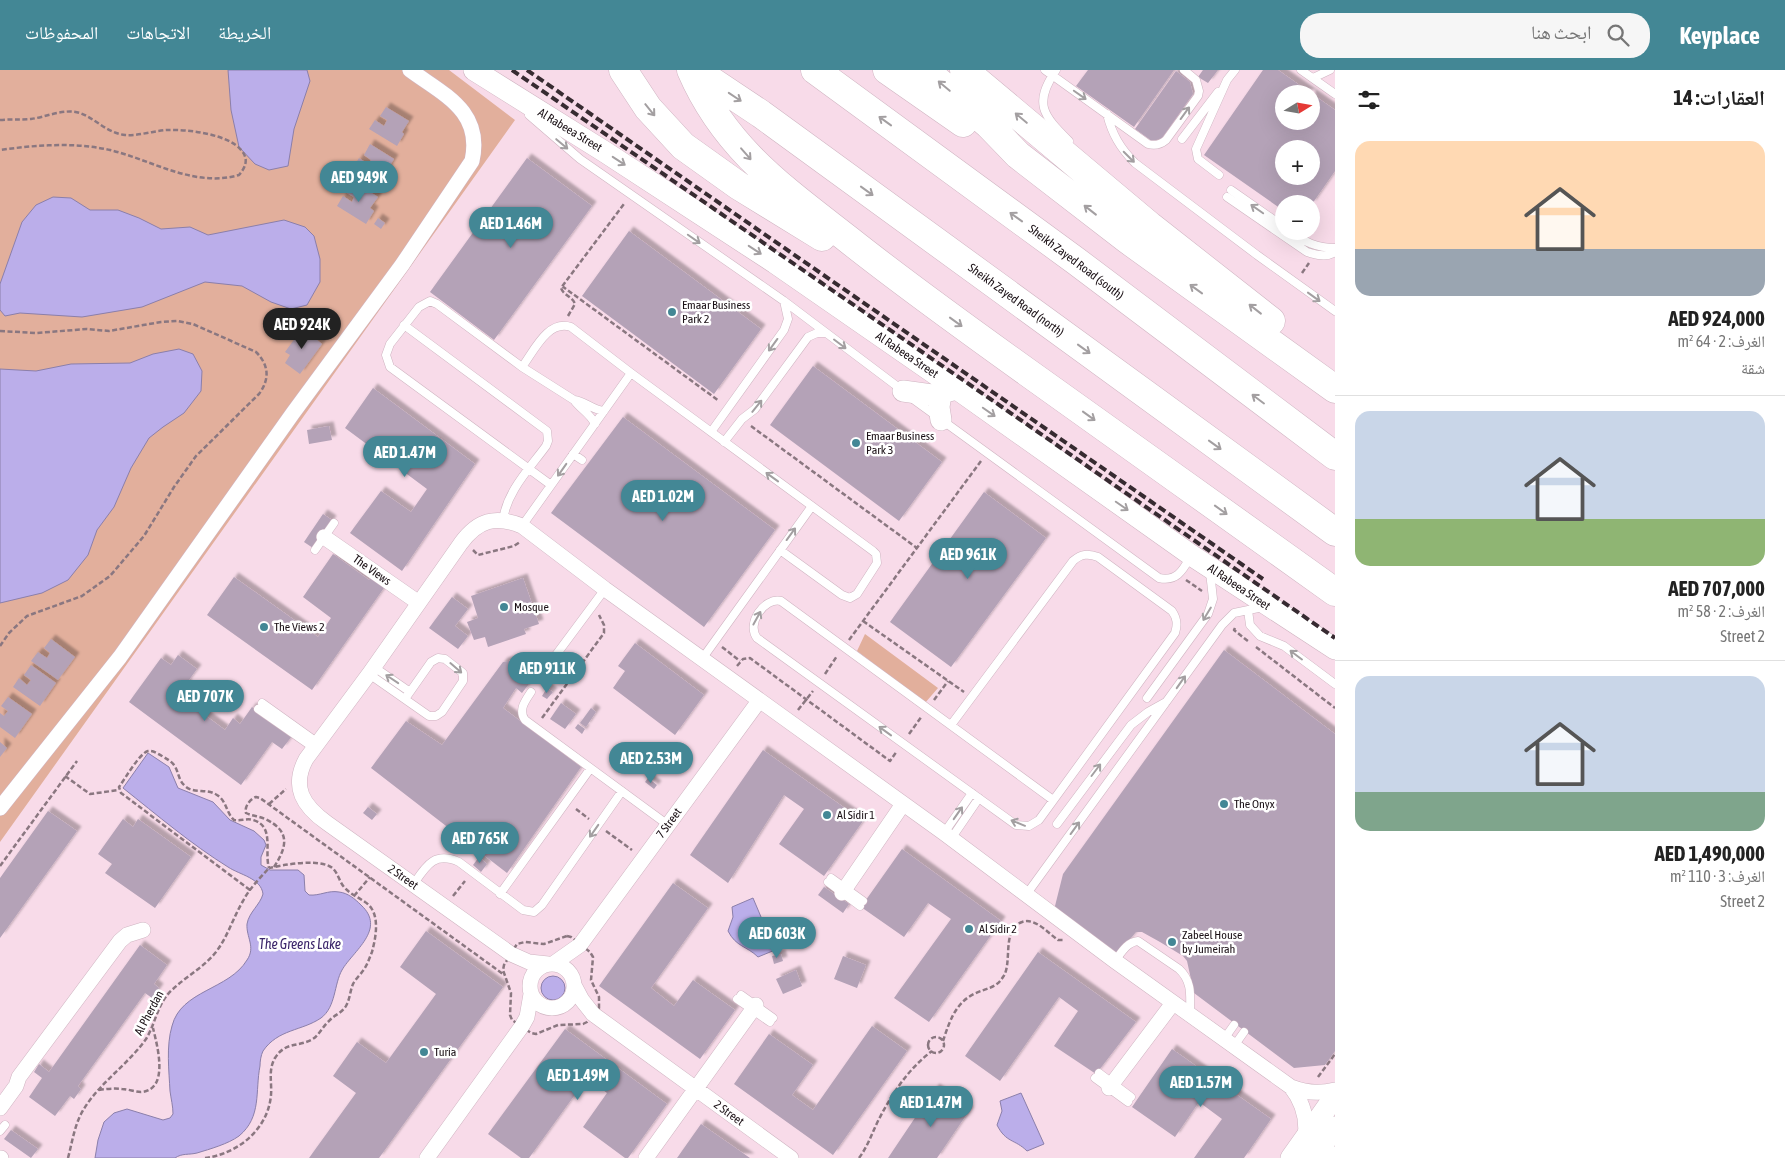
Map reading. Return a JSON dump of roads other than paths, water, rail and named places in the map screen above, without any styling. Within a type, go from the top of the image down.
[{"type":"highway","points":[[623,70],[648,108],[665,128],[701,160],[790,218],[917,293]]},
{"type":"highway","points":[[693,70],[711,109],[730,135],[751,160],[775,182],[917,293],[1335,592]]},
{"type":"highway","name":"Sheikh Zayed Road (north)","points":[[693,70],[761,114],[1335,532]]},
{"type":"highway","name":"Sheikh Zayed Road (south)","points":[[815,70],[1076,261],[1335,456]]},
{"type":"highway","points":[[887,70],[965,124],[1018,154]]},
{"type":"highway","points":[[925,70],[989,125],[1018,154],[1128,240],[1335,389]]},
{"type":"highway","points":[[964,70],[1150,226],[1335,371]]},
{"type":"main road","name":"Al Rabeea Street","points":[[474,70],[605,152],[775,263],[949,392],[1209,567],[1335,649]]},
{"type":"main road","points":[[903,391],[923,395],[949,392]]},
{"type":"main road","points":[[941,420],[939,407],[949,392]]},
{"type":"main road","points":[[1309,1149],[1335,1096]]},
{"type":"main road","points":[[1291,1158],[1309,1149],[1335,1127]]},
{"type":"street","points":[[0,808],[120,657],[293,413],[402,265],[472,161],[475,149],[474,137],[472,125],[466,114],[457,105],[410,70]]},
{"type":"street","points":[[316,745],[461,543],[475,527],[492,520],[522,526],[605,589],[947,836],[1115,962],[1291,1087],[1308,1092],[1335,1090]]},
{"type":"street","name":"The Views","points":[[326,538],[419,603]]},
{"type":"street","name":"7 Street","points":[[550,964],[580,945],[759,700]]},
{"type":"street","name":"2 Street","points":[[316,745],[301,767],[300,790],[306,803],[319,817],[511,954],[529,962],[550,964]]},
{"type":"street","points":[[843,890],[903,804]]},
{"type":"street","points":[[0,1095],[19,1076],[120,941],[127,935],[143,930]]},
{"type":"street","name":"7 Street","points":[[574,981],[580,945]]},
{"type":"street","name":"2 Street","points":[[511,954],[522,970],[531,991]]},
{"type":"street","points":[[427,1158],[522,1026],[526,1017],[531,991],[531,979],[535,972],[540,967],[550,964],[564,967],[574,981],[574,992],[571,999],[565,1005],[537,1015],[522,1026]]},
{"type":"street","name":"2 Street","points":[[574,981],[582,1000],[594,1014],[791,1158]]},
{"type":"street","points":[[531,991],[539,1005],[555,1009]]},
{"type":"street","points":[[1111,1086],[1173,1003]]},
{"type":"street","points":[[646,1158],[754,1008]]},
{"type":"street","name":"2 Street","points":[[555,1009],[575,1009],[594,1014]]},
{"type":"street","points":[[0,1108],[16,1086],[19,1076]]},
{"type":"street","points":[[1291,1087],[1301,1102],[1304,1111],[1309,1149]]},
{"type":"lane","points":[[1045,70],[1054,73],[1107,114],[1125,124],[1148,144],[1155,145],[1163,143],[1198,96],[1199,85],[1184,70]]},
{"type":"lane","points":[[1182,139],[1235,70]]},
{"type":"lane","points":[[1301,70],[1335,94]]},
{"type":"lane","points":[[1313,78],[1330,70]]},
{"type":"lane","points":[[1054,73],[1044,95],[1045,111],[1053,124],[1072,145]]},
{"type":"lane","points":[[1219,175],[1198,159],[1196,149],[1227,80]]},
{"type":"lane","points":[[500,88],[575,154],[784,301],[987,454],[1159,578],[1173,579],[1179,575],[1192,555]]},
{"type":"lane","points":[[1107,114],[1110,128],[1124,153],[1335,311]]},
{"type":"lane","points":[[1098,172],[1150,226]]},
{"type":"lane","points":[[1275,222],[1229,194],[1275,230]]},
{"type":"lane","points":[[1289,240],[1306,252],[1316,255],[1329,255],[1335,252]]},
{"type":"lane","points":[[1304,240],[1311,245],[1335,248]]},
{"type":"lane","points":[[551,485],[390,367],[386,355],[387,349],[404,325],[419,307],[430,301],[437,304],[522,367],[574,400],[580,401],[596,410],[604,411]]},
{"type":"lane","points":[[710,432],[784,330],[788,319],[784,301]]},
{"type":"lane","points":[[404,325],[546,431],[548,441],[546,446],[510,496],[505,508],[503,521]]},
{"type":"lane","points":[[522,367],[551,329],[561,325],[571,327],[876,554],[877,563],[857,594],[850,598],[780,550]]},
{"type":"lane","points":[[724,442],[739,422],[755,409],[808,337],[817,333],[826,333]]},
{"type":"lane","points":[[522,526],[631,373]]},
{"type":"lane","points":[[574,400],[591,417],[595,424]]},
{"type":"lane","points":[[725,412],[739,422]]},
{"type":"lane","points":[[575,452],[583,457]]},
{"type":"lane","points":[[702,659],[755,577],[780,550],[812,506]]},
{"type":"lane","points":[[317,551],[336,524]]},
{"type":"lane","points":[[951,725],[1073,561],[1082,555],[1093,554],[1098,557],[1172,611],[1177,622],[1175,633],[1053,800],[1035,824],[1022,827],[1016,825],[757,638],[754,634],[753,624],[766,604],[776,600],[781,601],[1053,800]]},
{"type":"lane","points":[[1147,698],[1208,614],[1213,592],[1209,567]]},
{"type":"lane","points":[[547,667],[605,589]]},
{"type":"lane","points":[[1026,895],[1227,619],[1234,613],[1269,606]]},
{"type":"lane","points":[[1248,610],[1250,625],[1260,636],[1284,646],[1335,684]]},
{"type":"lane","points":[[371,670],[405,699],[429,716],[436,716],[442,712],[461,684],[464,677],[463,673],[445,659],[438,658],[432,662],[405,699]]},
{"type":"lane","points":[[371,670],[410,692]]},
{"type":"lane","points":[[531,692],[523,705],[521,713],[525,720],[668,825]]},
{"type":"lane","points":[[1057,824],[1131,725],[1148,712],[1167,702]]},
{"type":"lane","points":[[260,706],[316,745]]},
{"type":"lane","points":[[500,894],[590,768]]},
{"type":"lane","points":[[413,885],[426,866],[434,860],[451,858],[523,910],[534,912],[539,909],[622,792]]},
{"type":"lane","points":[[947,836],[972,793]]},
{"type":"lane","points":[[947,836],[979,798]]},
{"type":"lane","points":[[829,880],[862,904]]},
{"type":"lane","points":[[1115,962],[1132,941],[1138,940],[1184,973],[1189,984],[1190,1014]]},
{"type":"lane","points":[[739,997],[771,1020]]},
{"type":"lane","points":[[1229,1042],[1234,1025]]},
{"type":"lane","points":[[1229,1042],[1244,1032]]},
{"type":"lane","points":[[1097,1076],[1129,1099]]},
{"type":"water","points":[[228,70],[307,70],[310,81],[294,129],[288,166],[269,170],[255,164],[239,147],[231,110]]},
{"type":"water","points":[[53,197],[71,198],[90,210],[118,210],[161,229],[190,227],[208,235],[284,220],[305,227],[314,236],[320,259],[320,282],[307,305],[291,309],[271,302],[242,286],[205,282],[142,307],[82,317],[20,313],[5,316],[0,310],[0,284],[22,222],[36,205]]},
{"type":"water","points":[[179,349],[193,354],[202,371],[201,391],[184,413],[149,438],[131,468],[114,507],[97,530],[88,555],[68,580],[42,593],[0,603],[0,369],[36,371],[71,364],[130,363],[153,354]]},
{"type":"water","name":"The Greens Lake","points":[[148,753],[169,767],[178,788],[213,802],[230,820],[254,831],[264,840],[266,845],[261,857],[261,865],[270,870],[298,870],[304,875],[305,891],[309,895],[335,892],[348,895],[361,905],[368,914],[371,923],[365,939],[339,976],[332,1002],[326,1013],[314,1022],[276,1038],[263,1051],[260,1060],[254,1112],[246,1129],[239,1136],[213,1148],[197,1153],[180,1155],[175,1158],[95,1158],[104,1122],[114,1113],[127,1109],[163,1120],[170,1118],[173,1114],[168,1058],[172,1026],[177,1014],[185,1005],[195,997],[229,978],[247,960],[250,955],[251,946],[247,924],[263,894],[258,884],[201,849],[123,788]]},
{"type":"water","points":[[753,898],[775,950],[758,957],[738,943],[728,931],[733,917],[732,907]]},
{"type":"water","points":[[553,976],[561,980],[565,988],[561,996],[553,1000],[545,996],[541,988],[545,980]]},
{"type":"water","points":[[1021,1093],[1044,1144],[1027,1151],[1007,1138],[997,1125],[1002,1111],[1000,1101]]},
{"type":"railway","points":[[512,70],[1335,638]]},
{"type":"railway","points":[[527,70],[1263,579]]},
{"type":"place","name":"Emaar Business Park 2","points":[[672,312]]},
{"type":"place","name":"Emaar Business Park 3","points":[[856,443]]},
{"type":"place","name":"Mosque","points":[[504,607]]},
{"type":"place","name":"The Views 2","points":[[264,627]]},
{"type":"place","name":"The Onyx","points":[[1224,804]]},
{"type":"place","name":"Al Sidir 1","points":[[827,815]]},
{"type":"place","name":"Al Sidir 2","points":[[969,929]]},
{"type":"place","name":"Zabeel House by Jumeirah","points":[[1172,942]]},
{"type":"place","name":"Turia","points":[[424,1052]]}]
